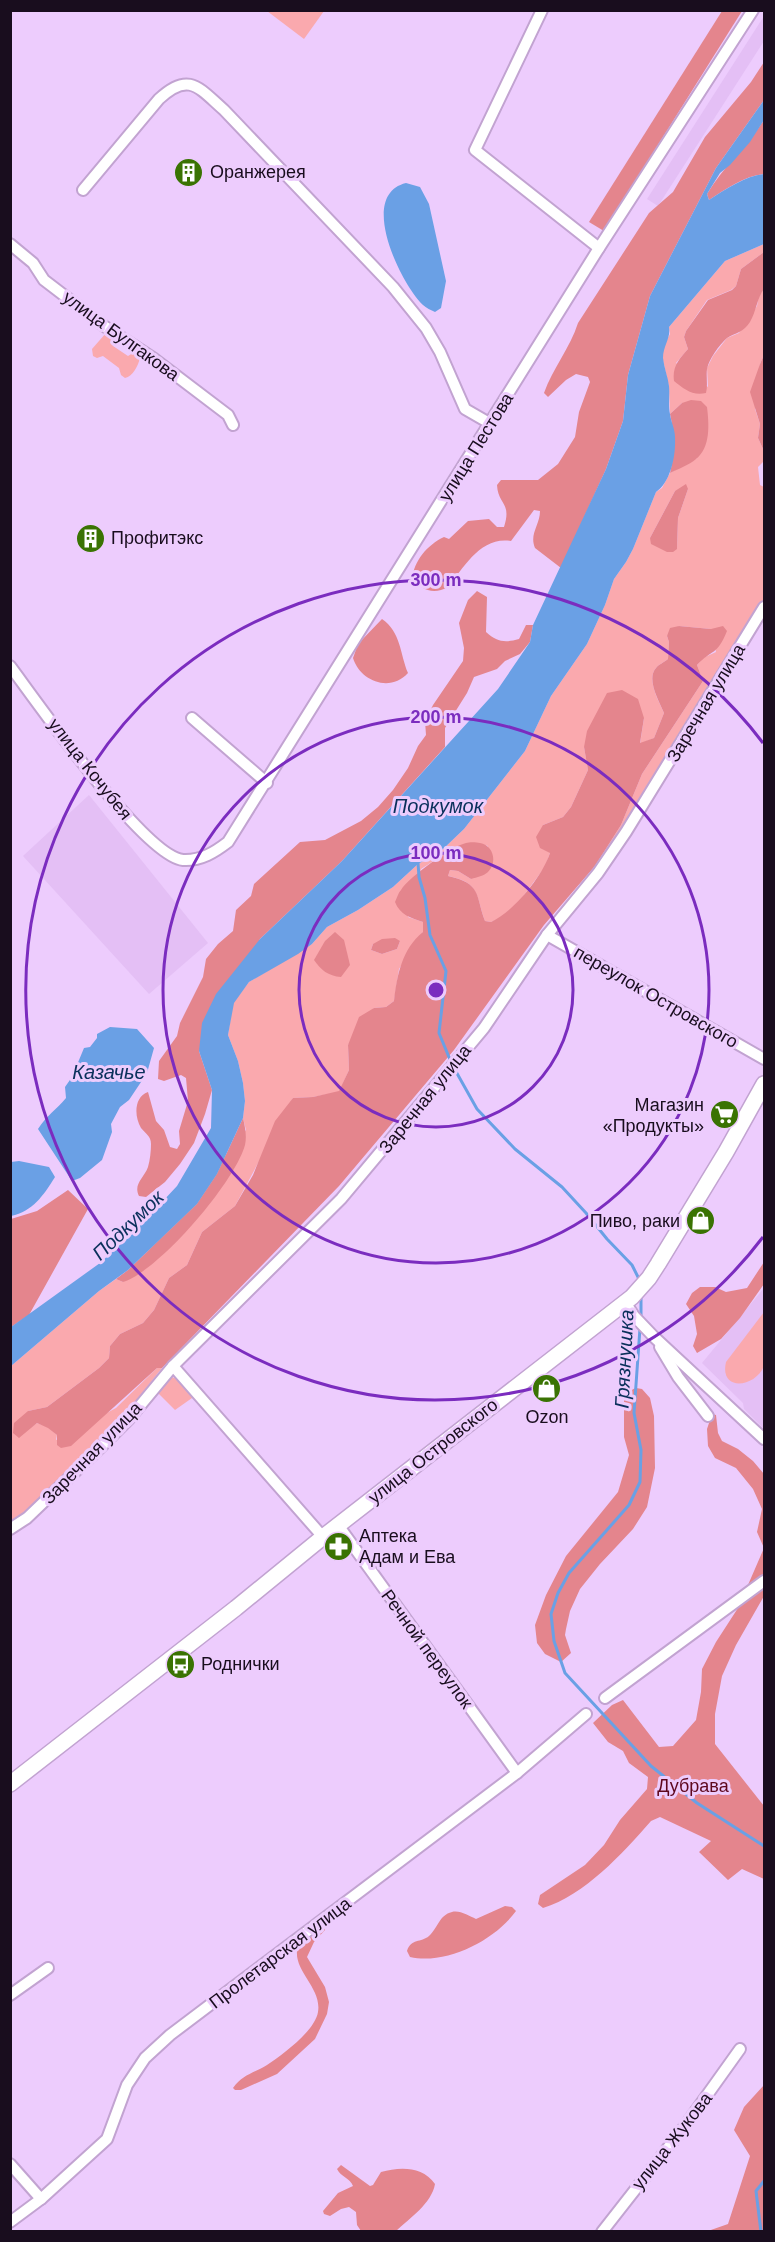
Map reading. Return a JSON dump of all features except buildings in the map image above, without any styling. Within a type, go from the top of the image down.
[{"type":"street","points":[[542,10],[475,150],[599,249]]},
{"type":"street","name":"улица Пестова","points":[[181,860],[201,858],[228,842],[599,249],[753,10]]},
{"type":"street","points":[[83,190],[159,99],[172,87],[184,83],[199,88],[224,110],[393,287],[431,336],[446,363],[465,409],[490,424]]},
{"type":"street","name":"улица Булгакова","points":[[10,244],[33,263],[44,280],[104,326],[153,358],[228,416],[233,425]]},
{"type":"street","name":"Заречная улица","points":[[10,1529],[27,1518],[114,1433],[173,1366],[341,1199],[484,1028],[547,935],[598,873],[626,832],[765,607]]},
{"type":"street","name":"улица Кочубея","points":[[10,666],[120,810],[152,842],[181,860]]},
{"type":"street","points":[[192,718],[267,783]]},
{"type":"street","name":"переулок Островского","points":[[547,935],[765,1059]]},
{"type":"street","name":"улица Островского","points":[[10,1784],[148,1678],[338,1525],[630,1305],[726,1152],[765,1084]]},
{"type":"street","points":[[630,1305],[654,1337],[678,1377],[708,1416]]},
{"type":"street","points":[[654,1337],[765,1439]]},
{"type":"street","points":[[173,1366],[323,1537]]},
{"type":"street","name":"Речной переулок","points":[[338,1525],[517,1773]]},
{"type":"street","points":[[604,1698],[765,1581]]},
{"type":"street","name":"Пролетарская улица","points":[[10,2222],[42,2199],[107,2139],[128,2085],[145,2058],[170,2035],[517,1773],[586,1714]]},
{"type":"street","points":[[10,1995],[48,1968]]},
{"type":"street","name":"улица Жукова","points":[[602,2232],[685,2126],[740,2049]]},
{"type":"street","points":[[10,2164],[42,2199]]},
{"type":"shaded area","points":[[267,11],[324,11],[304,39]]},
{"type":"shaded area","points":[[764,16],[764,41],[658,206],[647,199]]},
{"type":"shaded area","points":[[764,244],[764,252],[741,269],[736,286],[707,300],[686,331],[684,337],[688,349],[676,363],[708,387],[707,368],[713,356],[727,338],[739,333],[757,306],[759,295],[764,289],[764,355],[760,364],[755,409],[760,424],[758,438],[764,451],[763,462],[758,467],[760,485],[764,487],[764,599],[643,797],[595,866],[621,825],[642,774],[703,681],[697,665],[703,658],[716,652],[711,629],[679,626],[667,636],[668,659],[656,668],[652,678],[654,690],[664,713],[654,738],[640,744],[644,718],[584,747],[588,770],[571,807],[563,817],[543,825],[550,853],[545,867],[518,903],[500,918],[491,922],[485,921],[478,897],[471,886],[448,876],[450,870],[458,871],[471,879],[488,846],[470,844],[461,846],[421,869],[408,917],[423,922],[423,932],[399,969],[394,1001],[386,1007],[374,1008],[348,1045],[349,1070],[339,1092],[293,1098],[235,1206],[202,1232],[187,1265],[169,1278],[154,1310],[143,1323],[120,1334],[110,1346],[109,1358],[99,1368],[47,1407],[28,1411],[27,1430],[37,1423],[48,1427],[57,1435],[56,1440],[116,1408],[158,1367],[162,1368],[124,1416],[95,1447],[11,1524],[11,1366],[99,1291],[116,1279],[123,1282],[246,1130],[243,1118],[245,1101],[243,1083],[228,1035],[233,1003],[249,982],[312,944],[327,927],[393,887],[418,864],[441,851],[464,829],[525,751],[551,696],[587,644],[614,579],[633,549],[656,492],[662,488],[670,473],[697,458],[682,403],[670,414],[669,387],[663,360],[663,347],[670,334],[669,327],[725,261]],"holes":[[[688,489],[678,518],[677,549],[650,538],[675,491]],[[400,941],[397,949],[382,954],[371,950],[373,944]]]},
{"type":"shaded area","points":[[106,333],[113,338],[113,346],[128,356],[133,353],[140,358],[135,370],[128,377],[121,375],[119,368],[103,356],[97,358],[93,356],[92,349]]},
{"type":"shaded area","points":[[89,795],[208,943],[149,994],[23,856]]},
{"type":"shaded area","points":[[764,1288],[764,1429],[744,1409],[743,1403],[702,1363]]},
{"type":"shaded area","points":[[764,1312],[766,1348],[764,1366],[753,1379],[739,1384],[733,1382],[725,1372],[726,1362]]},
{"type":"shaded area","points":[[169,1376],[177,1379],[193,1394],[192,1398],[175,1410],[157,1392]]},
{"type":"green space","points":[[722,11],[742,11],[604,231],[589,222]]},
{"type":"green space","points":[[764,62],[764,100],[716,168],[650,296],[628,375],[623,421],[606,469],[561,568],[535,548],[533,538],[540,511],[534,510],[511,541],[491,543],[482,548],[467,562],[448,587],[433,591],[419,586],[412,579],[415,566],[422,554],[438,540],[444,537],[449,539],[468,521],[489,519],[497,527],[504,527],[506,508],[497,485],[501,480],[538,480],[558,464],[575,437],[579,412],[590,382],[588,377],[576,374],[548,397],[544,393],[578,323],[649,213],[673,192],[705,137],[751,82]]},
{"type":"green space","points":[[764,120],[764,174],[742,180],[709,200],[707,194],[713,184]]},
{"type":"green space","points":[[764,252],[764,289],[750,322],[742,330],[727,338],[712,357],[707,369],[706,393],[692,393],[674,381],[677,364],[688,349],[684,337],[686,331],[708,300],[732,290],[736,286],[741,269]]},
{"type":"green space","points":[[764,355],[764,451],[758,438],[760,424],[750,392]]},
{"type":"green space","points":[[691,400],[701,401],[707,407],[707,442],[696,459],[670,473],[674,444],[670,414],[682,403]]},
{"type":"green space","points":[[686,484],[688,489],[678,518],[677,549],[667,552],[651,544],[650,538],[675,491]]},
{"type":"green space","points":[[477,591],[487,597],[486,632],[498,640],[509,641],[519,639],[526,625],[533,625],[530,642],[520,654],[505,661],[497,669],[474,677],[467,693],[445,728],[445,747],[342,861],[260,939],[199,1051],[212,1090],[194,1143],[165,1182],[146,1197],[139,1196],[137,1188],[148,1167],[151,1141],[139,1123],[136,1113],[138,1102],[143,1094],[148,1092],[156,1121],[164,1130],[170,1147],[177,1149],[180,1144],[179,1131],[188,1101],[186,1078],[181,1075],[164,1081],[158,1079],[159,1061],[177,1036],[180,1023],[203,977],[206,959],[233,931],[236,910],[251,896],[254,884],[300,842],[325,840],[361,821],[393,790],[426,735],[425,721],[433,705],[463,661],[464,648],[459,623],[468,600]]},
{"type":"green space","points":[[382,619],[393,630],[408,673],[401,679],[385,683],[376,682],[362,673],[353,658],[358,644]]},
{"type":"green space","points":[[679,626],[711,629],[723,626],[727,631],[717,649],[697,665],[703,681],[642,774],[621,825],[595,866],[544,925],[454,1050],[339,1186],[162,1368],[157,1368],[71,1446],[61,1448],[57,1445],[57,1435],[37,1423],[19,1438],[13,1433],[14,1423],[28,1411],[47,1407],[99,1368],[109,1358],[110,1346],[120,1334],[143,1323],[154,1310],[169,1278],[187,1265],[202,1232],[235,1206],[253,1175],[275,1121],[293,1098],[313,1097],[339,1091],[349,1070],[348,1045],[359,1017],[374,1008],[386,1007],[394,1001],[405,954],[423,932],[423,922],[403,913],[395,902],[406,884],[431,863],[460,845],[471,842],[484,844],[493,854],[493,864],[488,872],[471,879],[458,871],[450,870],[448,876],[467,883],[476,891],[485,921],[491,922],[500,917],[518,902],[546,862],[550,853],[540,848],[536,837],[543,825],[563,817],[571,807],[588,770],[584,747],[587,731],[607,693],[622,690],[638,699],[644,718],[640,743],[654,738],[664,713],[654,690],[653,673],[668,659],[667,636],[670,628]]},
{"type":"green space","points":[[335,932],[344,940],[350,965],[341,977],[325,972],[314,960],[325,941]]},
{"type":"green space","points":[[395,938],[400,941],[397,949],[382,954],[371,950],[373,944],[382,939]]},
{"type":"green space","points":[[243,1118],[245,1145],[227,1180],[211,1202],[175,1244],[156,1261],[123,1282],[116,1279],[197,1204],[217,1174]]},
{"type":"green space","points":[[68,1190],[88,1209],[29,1315],[11,1327],[11,1219],[37,1211]]},
{"type":"green space","points":[[764,1262],[764,1284],[740,1318],[721,1339],[697,1353],[693,1346],[697,1334],[694,1316],[686,1304],[692,1293],[700,1287],[715,1287],[726,1292],[747,1288]]},
{"type":"green space","points":[[642,1389],[650,1398],[654,1416],[655,1468],[647,1507],[633,1529],[580,1589],[570,1611],[565,1635],[571,1653],[561,1662],[545,1654],[537,1643],[535,1625],[546,1595],[566,1556],[618,1492],[629,1455],[624,1437],[624,1400],[631,1390]]},
{"type":"green space","points":[[712,1414],[716,1415],[718,1433],[722,1441],[738,1449],[764,1474],[764,1548],[757,1532],[762,1509],[753,1489],[736,1468],[715,1458],[708,1446],[707,1429]]},
{"type":"green space","name":"Дубрава","points":[[764,1548],[764,1596],[736,1645],[722,1676],[715,1714],[715,1744],[764,1806],[764,1879],[742,1869],[728,1880],[699,1852],[711,1841],[660,1817],[651,1821],[615,1860],[574,1894],[543,1908],[538,1904],[540,1895],[585,1865],[604,1845],[620,1820],[647,1789],[648,1777],[629,1763],[623,1751],[608,1742],[593,1723],[612,1705],[623,1700],[659,1747],[673,1746],[696,1720],[702,1669],[738,1608]]},
{"type":"green space","points":[[505,1906],[512,1907],[516,1911],[496,1932],[469,1948],[454,1954],[424,1959],[410,1957],[407,1951],[411,1944],[429,1936],[441,1919],[452,1912],[476,1919]]},
{"type":"green space","points":[[324,1927],[325,1930],[314,1942],[307,1957],[325,1987],[329,2002],[327,2014],[315,2039],[277,2074],[241,2090],[235,2090],[233,2088],[240,2080],[267,2065],[297,2042],[316,2019],[318,2004],[316,1996],[297,1959],[297,1951],[309,1935]]},
{"type":"green space","points":[[764,2085],[764,2231],[708,2231],[728,2224],[750,2156],[734,2130],[744,2107]]},
{"type":"green space","points":[[341,2165],[370,2186],[381,2172],[396,2169],[417,2171],[430,2178],[435,2184],[425,2204],[396,2231],[361,2231],[357,2225],[356,2212],[349,2207],[330,2216],[324,2214],[323,2211],[338,2193],[353,2186],[337,2169]]},
{"type":"water","name":"Подкумок","points":[[764,100],[764,120],[750,142],[720,173],[707,194],[709,200],[743,180],[764,174],[764,244],[725,261],[669,327],[663,358],[669,386],[669,411],[675,434],[672,467],[665,482],[656,492],[633,549],[614,579],[587,644],[551,696],[525,751],[464,829],[441,851],[418,864],[393,887],[327,927],[312,944],[298,954],[249,982],[234,1003],[228,1035],[243,1083],[245,1101],[243,1118],[217,1174],[197,1204],[128,1270],[99,1291],[11,1366],[11,1327],[100,1263],[134,1232],[177,1186],[211,1128],[212,1090],[199,1051],[202,1023],[216,994],[260,939],[342,861],[498,689],[530,642],[533,625],[606,469],[623,421],[628,375],[650,296],[716,168]]},
{"type":"water","points":[[406,183],[420,187],[429,204],[446,281],[441,308],[435,312],[424,306],[404,279],[388,241],[384,221],[385,204],[392,191]]},
{"type":"water","name":"Казачье","points":[[110,1027],[137,1029],[154,1048],[147,1073],[129,1100],[120,1107],[111,1124],[112,1132],[102,1160],[80,1178],[72,1181],[38,1129],[66,1098],[65,1087],[72,1077],[84,1048],[90,1047],[97,1038],[97,1034]]},
{"type":"water","points":[[19,1161],[49,1167],[55,1177],[42,1196],[31,1206],[11,1216],[11,1162]]},
{"type":"waterway","name":"Грязнушка","points":[[418,863],[430,935],[446,971],[439,1033],[451,1062]]},
{"type":"waterway","name":"Грязнушка","points":[[454,1068],[477,1109],[515,1149],[562,1187],[632,1265],[639,1279]]},
{"type":"waterway","name":"Грязнушка","points":[[641,1295],[641,1318]]},
{"type":"waterway","name":"Грязнушка","points":[[640,1328],[634,1413],[641,1450],[640,1482],[629,1505],[569,1573],[558,1593],[551,1614],[554,1641],[565,1673],[651,1766],[697,1803],[764,1846]]},
{"type":"waterway","name":"Грязнушка","points":[[761,2232],[756,2191],[764,2181]]},
{"type":"place","name":"Оранжерея","points":[[189,172]]},
{"type":"place","name":"Профитэкс","points":[[90,538]]},
{"type":"place","name":"Магазин «Продукты»","points":[[725,1115]]},
{"type":"place","name":"Пиво, раки","points":[[701,1221]]},
{"type":"place","name":"Ozon","points":[[547,1388]]},
{"type":"place","name":"Аптека Адам и Ева","points":[[338,1546]]},
{"type":"place","name":"Роднички","points":[[180,1664]]}]
